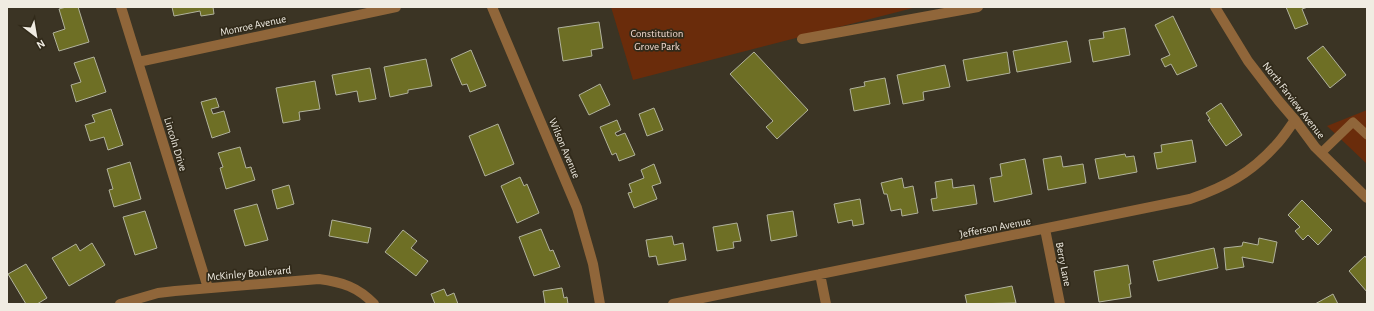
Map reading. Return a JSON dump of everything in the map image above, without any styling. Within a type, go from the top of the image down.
[{"type":"street","name":"Lincoln Drive","points":[[121,7],[208,288]]},
{"type":"street","name":"Monroe Avenue","points":[[138,62],[396,7]]},
{"type":"street","name":"Wilson Avenue","points":[[492,7],[577,208],[593,264],[600,304]]},
{"type":"street","points":[[802,39],[978,7]]},
{"type":"street","name":"North Farview Avenue","points":[[1215,7],[1248,61],[1315,147],[1367,198]]},
{"type":"street","name":"Jefferson Avenue","points":[[673,304],[1190,199],[1214,191],[1239,177],[1259,162],[1277,144],[1295,120]]},
{"type":"street","name":"Berry Lane","points":[[1045,229],[1060,304]]},
{"type":"street","points":[[820,274],[826,304]]},
{"type":"street","name":"McKinley Boulevard","points":[[120,304],[158,293],[319,279],[336,281],[352,287],[367,296],[374,304]]},
{"type":"lane","points":[[1321,153],[1353,122],[1367,135]]},
{"type":"green space","name":"Constitution Grove Park","points":[[611,7],[917,7],[633,80]]},
{"type":"green space","points":[[1367,110],[1367,164],[1327,126]]},
{"type":"building","points":[[66,7],[78,7],[89,42],[59,51],[53,33],[65,29],[59,9]]},
{"type":"building","points":[[172,7],[213,7],[214,14],[201,16],[200,11],[174,16]]},
{"type":"building","points":[[1286,7],[1308,7],[1302,9],[1308,24],[1295,29]]},
{"type":"building","points":[[1173,16],[1197,66],[1177,75],[1171,64],[1165,67],[1161,59],[1170,55],[1155,25]]},
{"type":"building","points":[[599,22],[603,48],[591,50],[592,56],[563,61],[558,28]]},
{"type":"building","points":[[1125,28],[1130,55],[1093,62],[1089,40],[1104,38],[1103,32]]},
{"type":"building","points":[[1067,41],[1071,62],[1017,72],[1013,51]]},
{"type":"building","points":[[1323,46],[1346,75],[1330,88],[1307,58]]},
{"type":"building","points":[[471,50],[486,86],[470,92],[467,84],[462,85],[451,59]]},
{"type":"building","points":[[754,52],[808,110],[777,139],[766,127],[773,121],[730,74]]},
{"type":"building","points":[[1007,52],[1010,73],[967,81],[963,60]]},
{"type":"building","points":[[94,57],[106,92],[76,102],[71,85],[81,82],[74,63]]},
{"type":"building","points":[[426,59],[432,86],[408,90],[408,93],[390,97],[384,67]]},
{"type":"building","points":[[945,65],[950,87],[923,92],[924,100],[903,104],[897,75]]},
{"type":"building","points":[[370,68],[376,99],[359,102],[357,91],[336,95],[332,75]]},
{"type":"building","points":[[885,78],[890,104],[854,111],[850,89],[865,86],[864,82]]},
{"type":"building","points":[[315,81],[320,109],[299,112],[300,120],[283,123],[276,88]]},
{"type":"building","points":[[600,84],[610,105],[589,115],[579,95]]},
{"type":"building","points":[[216,98],[219,107],[211,109],[213,114],[224,111],[230,132],[212,138],[201,102]]},
{"type":"building","points":[[1221,103],[1242,135],[1226,146],[1208,120],[1210,119],[1206,113]]},
{"type":"building","points":[[654,108],[663,130],[647,136],[639,114]]},
{"type":"building","points":[[111,109],[123,145],[108,150],[104,137],[90,141],[85,125],[95,122],[92,115]]},
{"type":"building","points":[[617,120],[621,130],[615,133],[617,136],[625,133],[635,155],[619,161],[616,153],[612,155],[600,127]]},
{"type":"building","points":[[498,124],[514,164],[485,176],[469,136]]},
{"type":"building","points":[[1192,140],[1196,162],[1157,169],[1154,153],[1162,152],[1161,145]]},
{"type":"building","points":[[240,147],[246,168],[251,167],[255,180],[226,189],[220,168],[223,167],[218,153]]},
{"type":"building","points":[[1125,154],[1126,157],[1134,156],[1137,172],[1099,179],[1095,159]]},
{"type":"building","points":[[1061,156],[1063,167],[1083,164],[1086,183],[1048,190],[1043,159]]},
{"type":"building","points":[[1025,159],[1032,194],[994,202],[990,178],[1002,176],[1000,164]]},
{"type":"building","points":[[130,162],[141,199],[114,207],[109,190],[113,189],[107,169]]},
{"type":"building","points":[[654,164],[661,183],[652,186],[657,199],[634,208],[628,193],[632,192],[629,184],[644,178],[641,170]]},
{"type":"building","points":[[520,177],[524,186],[527,184],[539,213],[517,223],[501,186]]},
{"type":"building","points":[[902,178],[904,188],[913,186],[918,213],[902,216],[901,209],[891,211],[887,194],[884,194],[881,183]]},
{"type":"building","points":[[952,179],[953,188],[974,185],[977,204],[933,211],[931,199],[937,198],[935,182]]},
{"type":"building","points":[[289,185],[294,204],[277,209],[272,190]]},
{"type":"building","points":[[860,199],[864,224],[853,226],[852,220],[838,223],[834,204]]},
{"type":"building","points":[[1302,200],[1332,230],[1318,245],[1308,235],[1303,240],[1295,231],[1300,227],[1288,215]]},
{"type":"building","points":[[257,204],[268,240],[245,246],[234,210]]},
{"type":"building","points":[[145,211],[157,248],[135,255],[123,217]]},
{"type":"building","points":[[793,211],[797,236],[771,241],[767,215]]},
{"type":"building","points":[[332,220],[371,228],[368,243],[329,236]]},
{"type":"building","points":[[737,223],[741,241],[733,242],[734,248],[717,251],[713,227]]},
{"type":"building","points":[[541,229],[550,251],[553,250],[560,267],[534,276],[519,237]]},
{"type":"building","points":[[403,230],[417,241],[411,248],[428,261],[416,276],[385,252]]},
{"type":"building","points":[[672,236],[674,245],[683,243],[686,260],[658,265],[656,256],[649,257],[646,240]]},
{"type":"building","points":[[1259,238],[1277,242],[1273,263],[1242,257],[1244,267],[1226,270],[1224,248],[1242,246],[1243,242],[1258,245]]},
{"type":"building","points":[[92,243],[105,265],[69,286],[52,258],[76,244],[80,251]]},
{"type":"building","points":[[1214,248],[1218,268],[1158,281],[1153,261]]},
{"type":"building","points":[[1365,256],[1367,259],[1367,292],[1349,271]]},
{"type":"building","points":[[26,264],[47,298],[37,304],[26,304],[8,274]]},
{"type":"building","points":[[1128,265],[1131,284],[1129,284],[1131,297],[1099,302],[1094,271]]},
{"type":"building","points":[[1012,286],[1016,303],[967,304],[965,295]]},
{"type":"building","points":[[562,288],[564,298],[567,297],[568,304],[542,304],[545,303],[543,291]]},
{"type":"building","points":[[444,289],[447,296],[454,293],[458,304],[435,304],[431,294]]},
{"type":"building","points":[[1333,294],[1338,304],[1315,304]]}]
